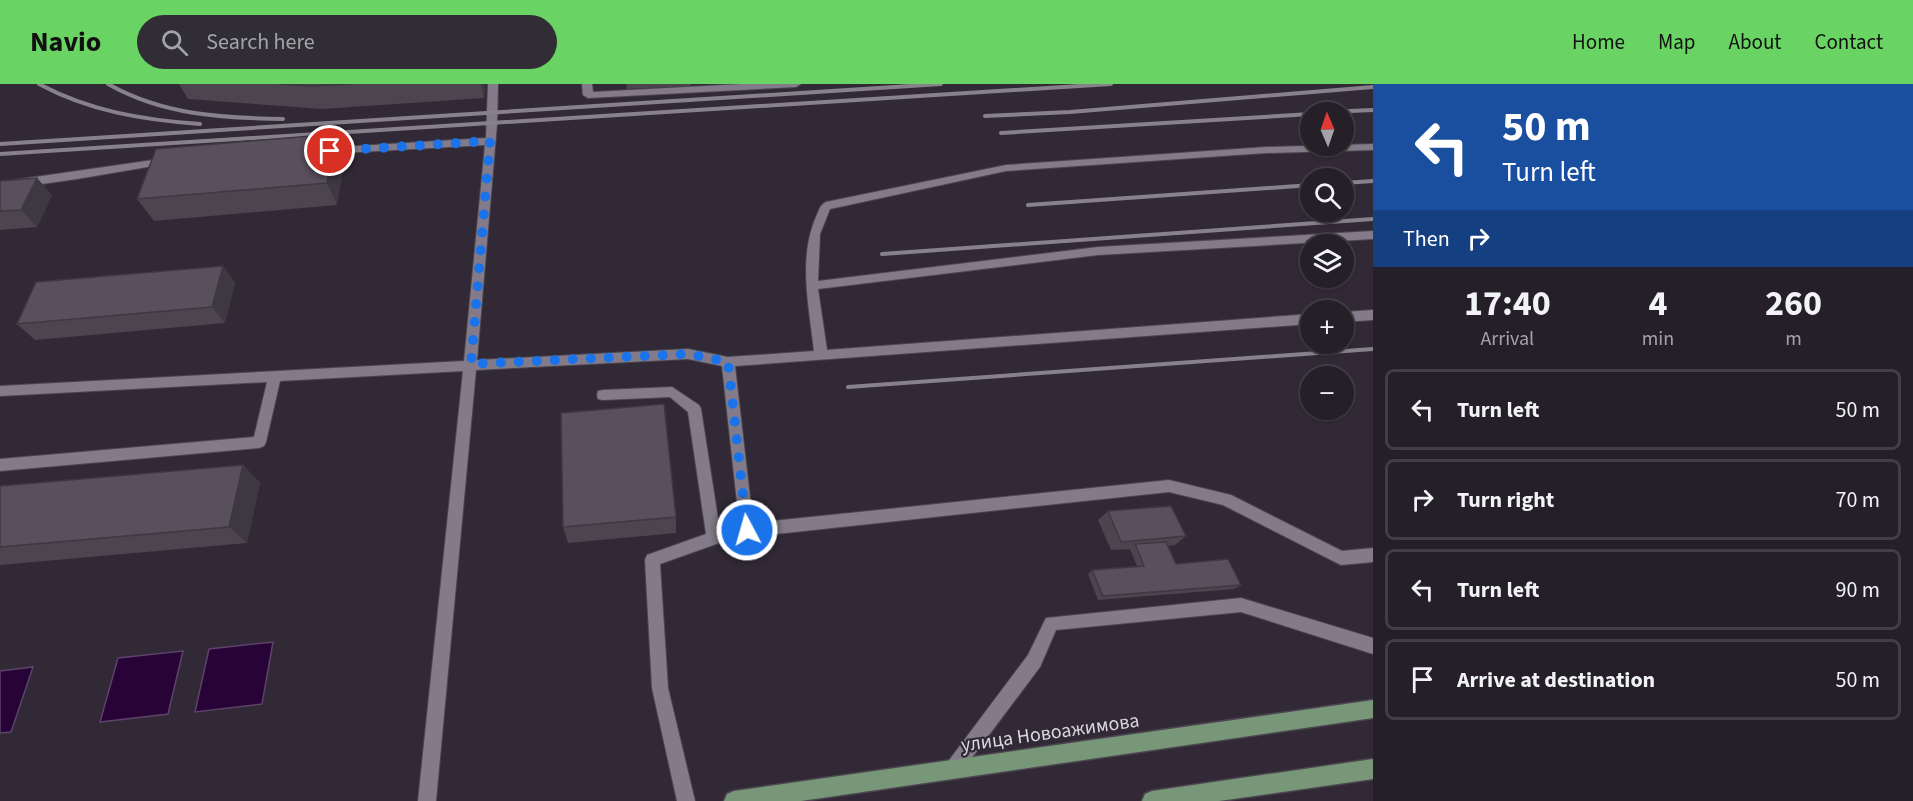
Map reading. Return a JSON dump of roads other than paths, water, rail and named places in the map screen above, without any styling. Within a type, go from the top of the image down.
[{"type":"main road","name":"улица Новоажимова","points":[[734,801],[1373,709]]},
{"type":"main road","points":[[1152,801],[1373,768]]},
{"type":"lane","points":[[427,801],[471,364],[490,141],[492,84]]},
{"type":"lane","points":[[587,84],[588,95],[796,84]]},
{"type":"lane","points":[[313,152],[490,141]]},
{"type":"lane","points":[[822,355],[812,286],[814,234],[826,206],[1006,168],[1266,150],[1373,147]]},
{"type":"lane","points":[[0,186],[183,160]]},
{"type":"lane","points":[[812,286],[1098,251],[1373,235]]},
{"type":"lane","points":[[1354,316],[1373,315]]},
{"type":"lane","points":[[0,391],[688,354],[728,362],[1300,320]]},
{"type":"lane","points":[[728,362],[747,530],[1169,486],[1226,499],[1341,558],[1373,555]]},
{"type":"lane","points":[[0,465],[260,442],[275,376]]},
{"type":"lane","points":[[603,395],[672,392],[694,409],[714,538],[652,560],[660,688],[686,801]]},
{"type":"lane","points":[[953,769],[1034,660],[1051,623],[1241,605],[1373,646]]},
{"type":"railway","points":[[39,84],[77,101],[117,113],[200,124]]},
{"type":"railway","points":[[108,84],[150,102],[193,113],[283,119]]},
{"type":"railway","points":[[0,144],[941,84]]},
{"type":"railway","points":[[0,154],[1111,84]]},
{"type":"railway","points":[[985,116],[1070,112],[1373,87]]},
{"type":"railway","points":[[1354,111],[1373,110]]},
{"type":"railway","points":[[1001,133],[1300,115]]},
{"type":"railway","points":[[1354,182],[1373,181]]},
{"type":"railway","points":[[1028,205],[1300,186]]},
{"type":"railway","points":[[882,254],[1373,219]]},
{"type":"railway","points":[[848,387],[1373,349]]}]
